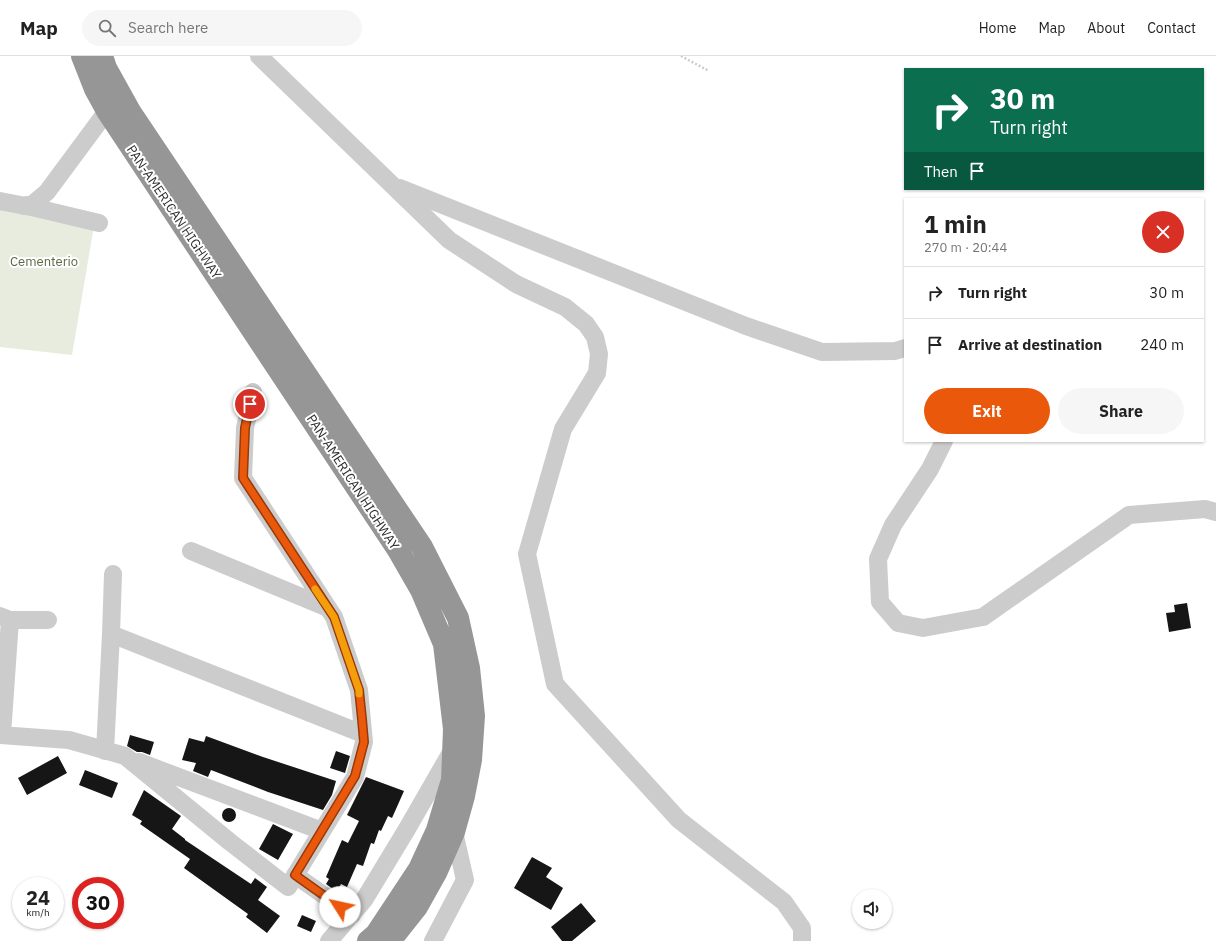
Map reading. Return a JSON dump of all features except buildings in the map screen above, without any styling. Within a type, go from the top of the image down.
[{"type":"highway","name":"PAN-AMERICAN HIGHWAY","points":[[82,56],[96,90],[107,111],[398,550],[421,590],[444,644],[454,729],[452,780],[437,830],[418,869],[376,934],[368,941]]},
{"type":"highway","name":"PAN-AMERICAN HIGHWAY","points":[[102,56],[106,68],[131,113],[422,547],[458,618],[469,668],[474,716],[471,760],[464,796],[454,832],[436,873],[421,900],[390,941]]},
{"type":"street","points":[[259,56],[449,240],[516,284],[565,307],[586,324],[595,337],[599,354],[597,373],[563,429],[527,554],[555,684],[679,820],[784,902],[802,928],[802,941]]},
{"type":"street","points":[[24,206],[34,203],[47,192],[107,111]]},
{"type":"street","points":[[392,185],[746,326],[822,352],[895,351],[904,348]]},
{"type":"street","points":[[0,201],[99,224]]},
{"type":"street","points":[[126,756],[230,842],[288,887],[355,776],[364,742],[359,690],[334,617],[243,478],[245,428],[254,392]]},
{"type":"street","points":[[944,442],[930,469],[893,525],[878,559],[880,602],[898,623],[923,628],[983,617],[1129,515],[1205,509],[1216,512]]},
{"type":"street","points":[[191,551],[328,608]]},
{"type":"street","points":[[105,751],[112,634],[113,574]]},
{"type":"street","points":[[48,620],[5,618],[1,735],[69,740],[126,756],[322,831]]},
{"type":"street","points":[[112,634],[363,734]]},
{"type":"street","points":[[330,941],[368,894],[408,829],[453,749]]},
{"type":"street","points":[[433,941],[465,880],[454,832]]},
{"type":"street","points":[[295,875],[352,915]]},
{"type":"path","points":[[681,56],[709,71]]},
{"type":"green space","name":"Cementerio","points":[[0,206],[94,226],[72,355],[0,347]]},
{"type":"slow traffic","points":[[315,589],[334,617],[359,690],[359,694]]},
{"type":"route","points":[[250,404],[245,428],[243,478],[334,617],[359,690],[364,742],[355,776],[295,875],[340,907]]}]
